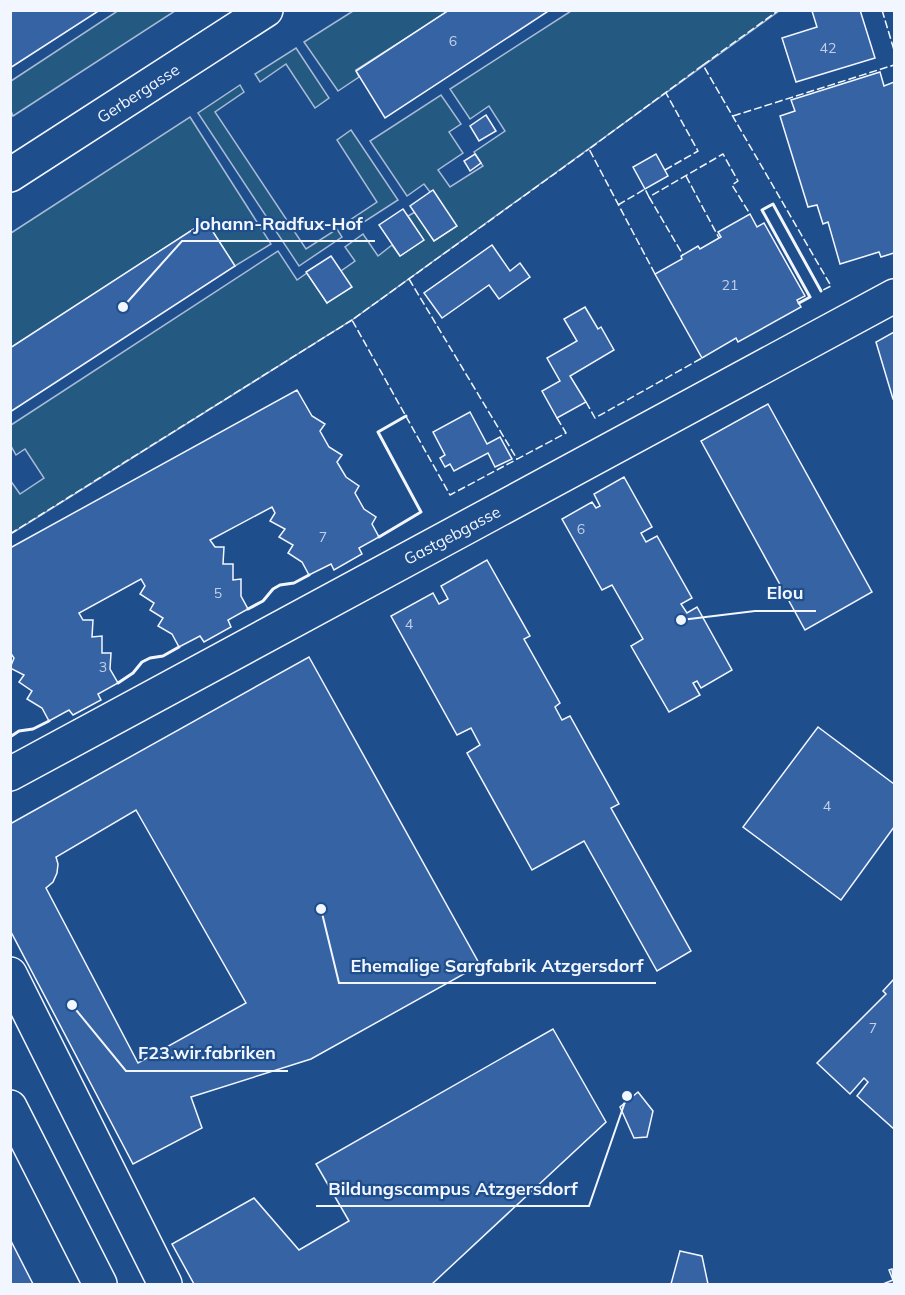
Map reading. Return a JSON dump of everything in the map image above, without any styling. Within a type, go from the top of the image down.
[{"type":"street","name":"Gerbergasse","points":[[10,175],[266,10]]},
{"type":"street","name":"Gastgebgasse","points":[[10,774],[894,296]]},
{"type":"street","points":[[10,974],[165,1284]]},
{"type":"street","points":[[10,1107],[100,1284]]},
{"type":"shaded area","points":[[119,10],[175,11],[13,116],[11,81]]},
{"type":"shaded area","points":[[353,11],[449,11],[356,70],[359,77],[338,91],[304,42]]},
{"type":"shaded area","points":[[571,11],[779,11],[352,320],[11,534],[10,480],[20,494],[44,478],[25,449],[16,455],[11,446],[11,425],[278,251],[297,280],[307,273],[327,303],[341,271],[355,261],[345,247],[363,234],[378,256],[392,245],[400,256],[423,240],[408,216],[415,212],[434,241],[456,226],[432,191],[430,192],[424,184],[407,196],[370,141],[441,95],[461,124],[449,132],[463,153],[438,170],[450,187],[483,166],[474,152],[505,131],[489,106],[470,119],[450,89]]},
{"type":"shaded area","points":[[296,48],[329,98],[315,108],[286,64],[260,82],[255,74]]},
{"type":"shaded area","points":[[240,85],[244,92],[215,112],[306,249],[337,229],[342,237],[299,266],[198,113]]},
{"type":"shaded area","points":[[190,117],[271,244],[235,266],[206,221],[11,348],[11,233]]},
{"type":"shaded area","points":[[351,130],[398,200],[353,229],[347,222],[377,202],[337,140]]},
{"type":"building","points":[[10,10],[100,10],[10,68]]},
{"type":"building","points":[[449,10],[550,10],[385,118],[356,71]]},
{"type":"building","points":[[860,10],[875,58],[796,82],[782,38],[817,27],[812,11]]},
{"type":"building","points":[[880,72],[884,86],[894,82],[894,253],[881,257],[879,252],[840,264],[828,222],[823,224],[817,205],[808,207],[780,116],[795,111],[791,100]]},
{"type":"building","points":[[486,115],[496,131],[479,141],[470,126]]},
{"type":"building","points":[[475,154],[481,163],[470,171],[464,161]]},
{"type":"building","points":[[656,154],[668,176],[645,189],[633,167]]},
{"type":"building","points":[[433,190],[457,226],[434,241],[410,206]]},
{"type":"building","points":[[403,209],[424,240],[400,256],[379,225]]},
{"type":"building","points":[[750,214],[757,227],[764,223],[805,296],[797,300],[801,307],[738,342],[736,338],[702,358],[655,274],[682,259],[681,256],[698,246],[700,249],[721,237],[718,232]]},
{"type":"building","points":[[206,221],[235,266],[10,412],[10,348]]},
{"type":"building","points":[[492,245],[510,271],[520,263],[530,277],[499,299],[489,285],[442,318],[424,293]]},
{"type":"building","points":[[331,256],[352,287],[327,303],[306,272]]},
{"type":"building","points":[[585,307],[598,329],[601,327],[614,350],[570,376],[586,402],[557,418],[542,391],[560,381],[547,358],[577,341],[564,319]]},
{"type":"building","points":[[894,332],[894,399],[893,399],[876,342]]},
{"type":"building","points":[[297,390],[312,416],[325,424],[320,431],[329,447],[342,455],[337,462],[346,477],[359,486],[355,493],[364,509],[376,517],[372,524],[379,537],[359,548],[362,554],[334,570],[331,564],[309,575],[302,562],[288,553],[293,545],[279,537],[285,529],[270,521],[275,513],[272,507],[210,540],[215,547],[224,547],[223,564],[233,564],[233,580],[241,579],[241,596],[248,609],[228,620],[231,627],[204,642],[200,636],[179,647],[172,634],[158,626],[163,618],[150,610],[154,603],[140,594],[145,586],[141,579],[79,613],[83,620],[93,620],[92,637],[102,636],[102,653],[111,653],[110,669],[118,683],[98,694],[101,700],[73,715],[69,710],[49,721],[42,708],[27,699],[32,691],[19,682],[24,675],[10,668],[14,658],[10,652],[10,548]]},
{"type":"building","points":[[768,404],[872,592],[805,630],[701,441]]},
{"type":"building","points":[[470,412],[487,444],[500,437],[512,459],[495,467],[488,453],[454,471],[450,464],[445,467],[440,458],[445,455],[433,432]]},
{"type":"building","points":[[624,477],[652,527],[641,533],[646,542],[657,536],[692,598],[681,604],[687,613],[697,607],[732,670],[701,688],[697,681],[693,683],[700,695],[669,712],[631,646],[643,639],[612,585],[602,590],[562,519],[592,502],[596,508],[600,506],[594,494]]},
{"type":"building","points":[[487,560],[530,636],[524,639],[560,703],[555,707],[562,720],[570,716],[619,804],[611,808],[691,951],[657,971],[584,841],[532,870],[467,753],[480,745],[471,728],[457,735],[391,616],[433,593],[439,604],[448,599],[441,586]]},
{"type":"building","points":[[309,657],[480,965],[311,1059],[191,1097],[202,1128],[133,1164],[10,930],[10,824]],"holes":[[[136,810],[246,1003],[138,1063],[46,888],[53,882],[57,873],[56,857]]]},
{"type":"building","points":[[818,727],[894,784],[894,827],[841,900],[743,827]]},
{"type":"building","points":[[894,979],[894,1129],[857,1096],[868,1082],[864,1078],[850,1094],[817,1063],[886,994],[883,991]]},
{"type":"building","points":[[553,1029],[606,1122],[432,1284],[194,1284],[172,1244],[254,1198],[299,1250],[349,1221],[316,1164]]},
{"type":"building","points":[[638,1092],[653,1111],[647,1137],[634,1138],[620,1107]]},
{"type":"building","points":[[10,1239],[33,1284],[10,1284]]},
{"type":"building","points":[[680,1251],[702,1256],[708,1284],[671,1284]]},
{"type":"building","points":[[892,1269],[894,1284],[883,1284],[893,1280],[889,1270]]},
{"type":"fence","points":[[703,65],[779,10]]},
{"type":"fence","points":[[882,10],[894,50]]},
{"type":"fence","points":[[655,274],[589,149],[703,65],[831,286],[821,291]]},
{"type":"fence","points":[[733,116],[894,65]]},
{"type":"fence","points":[[665,170],[698,151],[666,93]]},
{"type":"fence","points":[[557,418],[566,433],[450,495],[352,320],[589,149]]},
{"type":"fence","points":[[618,205],[645,189],[649,197],[723,154],[738,181],[732,185],[750,214]]},
{"type":"fence","points":[[686,176],[719,238]]},
{"type":"fence","points":[[649,197],[683,255]]},
{"type":"fence","points":[[409,279],[517,459]]},
{"type":"fence","points":[[10,534],[352,320]]},
{"type":"fence","points":[[586,402],[595,418],[702,358]]},
{"type":"wall","points":[[799,303],[810,297],[762,210],[773,204],[821,291]]},
{"type":"wall","points":[[379,537],[421,512],[378,432],[406,416]]},
{"type":"wall","points":[[248,609],[263,601],[273,589],[280,585],[294,583],[309,575]]},
{"type":"wall","points":[[118,683],[133,673],[142,662],[163,656],[179,647]]},
{"type":"wall","points":[[10,737],[19,731],[33,729],[49,721]]},
{"type":"place","name":"Johann-Radfux-Hof","points":[[123,307]]},
{"type":"place","name":"Elou","points":[[681,620]]},
{"type":"place","name":"Ehemalige Sargfabrik Atzgersdorf","points":[[321,909]]},
{"type":"place","name":"F23.wir.fabriken","points":[[72,1005]]},
{"type":"place","name":"Bildungscampus Atzgersdorf","points":[[627,1096]]}]
